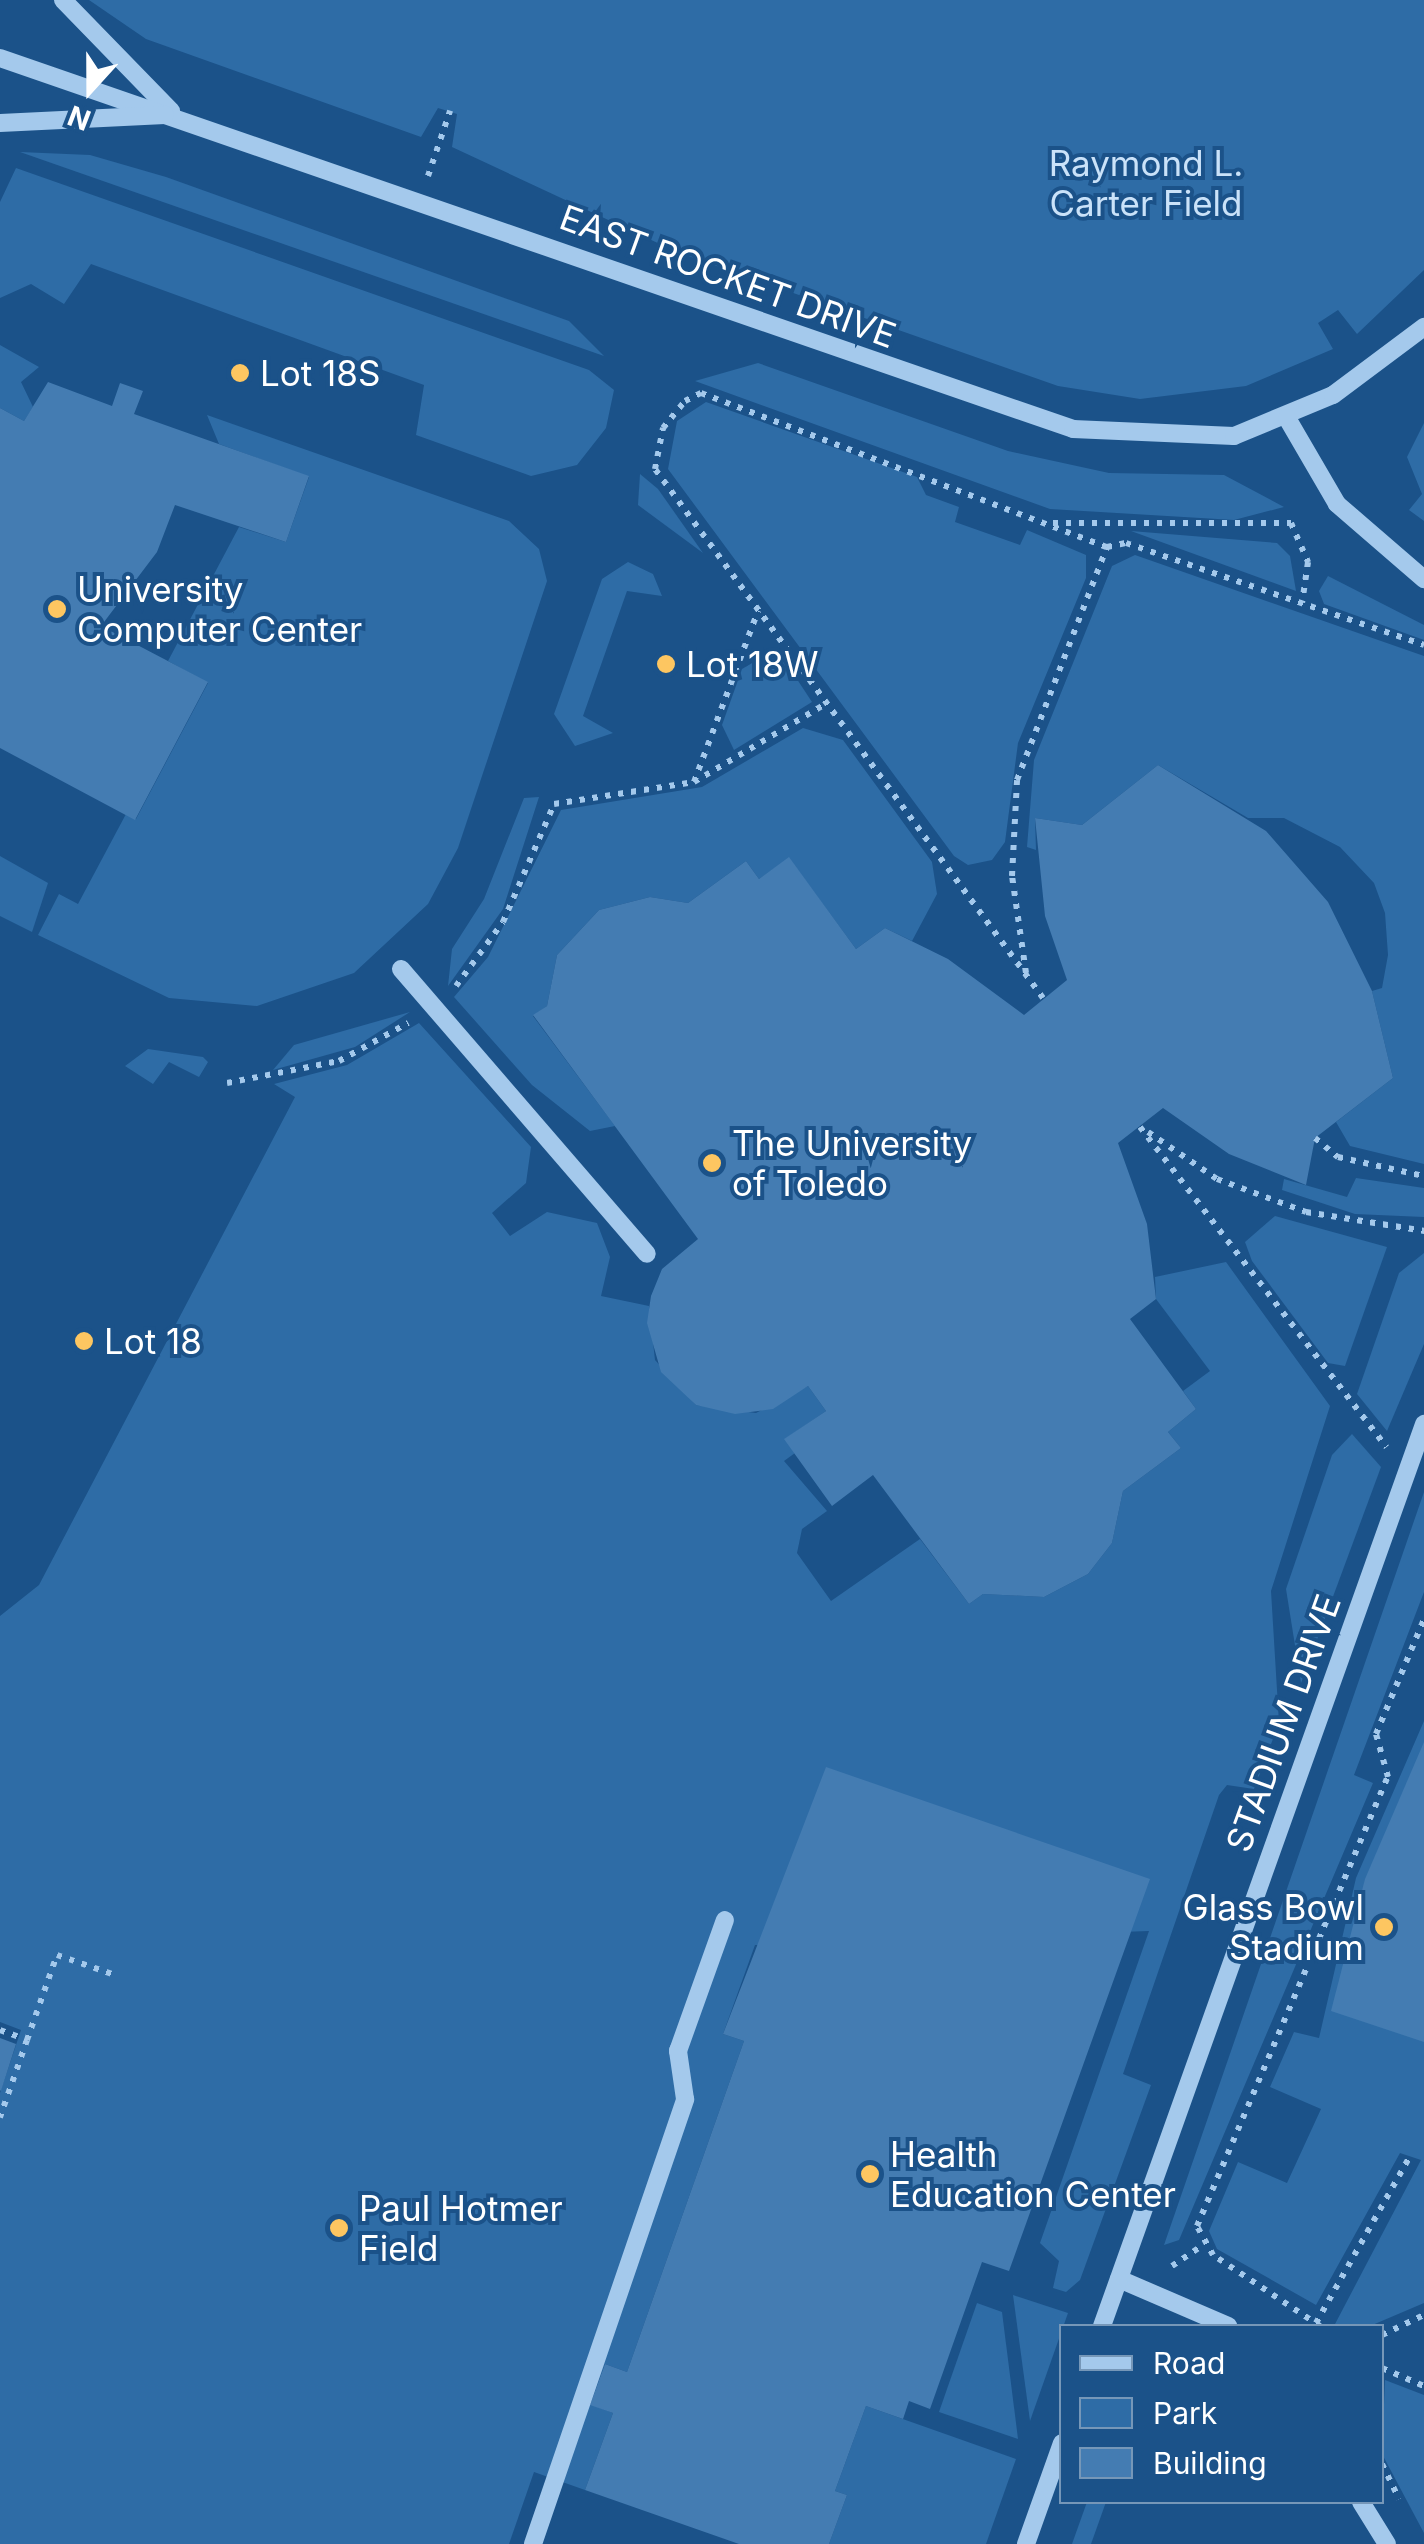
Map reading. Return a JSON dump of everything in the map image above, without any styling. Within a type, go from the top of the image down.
[{"type":"street","points":[[63,0],[175,114]]},
{"type":"street","name":"EAST ROCKET DRIVE","points":[[0,58],[175,114],[1074,429],[1180,439],[1234,436],[1287,418],[1377,368],[1424,327]]},
{"type":"street","points":[[0,124],[175,114]]},
{"type":"street","points":[[1287,418],[1337,504],[1424,579]]},
{"type":"street","points":[[401,969],[648,1254]]},
{"type":"street","name":"STADIUM DRIVE","points":[[1103,2324],[1424,1424]]},
{"type":"street","points":[[533,2544],[685,2099],[678,2051],[725,1920]]},
{"type":"street","points":[[1119,2279],[1223,2324]]},
{"type":"street","points":[[1026,2544],[1059,2451]]},
{"type":"street","points":[[1362,2504],[1387,2544]]},
{"type":"path","points":[[419,201],[450,111]]},
{"type":"path","points":[[1044,998],[655,470],[663,428],[694,393],[1107,547],[1126,543],[1424,646]]},
{"type":"path","points":[[1050,524],[1290,523],[1308,562],[1302,603]]},
{"type":"path","points":[[1026,974],[1012,867],[1016,780],[1107,547]]},
{"type":"path","points":[[694,782],[759,610]]},
{"type":"path","points":[[456,986],[504,922],[551,806],[694,782],[827,703]]},
{"type":"path","points":[[226,1083],[339,1061],[414,1020]]},
{"type":"path","points":[[1408,1472],[1140,1126],[1217,1178],[1265,1197],[1353,1226],[1424,1232]]},
{"type":"path","points":[[1315,1138],[1338,1157],[1424,1176]]},
{"type":"path","points":[[1202,2246],[1204,2208],[1388,1777],[1376,1734],[1424,1619]]},
{"type":"path","points":[[0,2118],[56,1954],[115,1975]]},
{"type":"path","points":[[0,2030],[27,2040]]},
{"type":"path","points":[[1319,2324],[1410,2156]]},
{"type":"path","points":[[1172,2266],[1202,2246]]},
{"type":"path","points":[[1202,2246],[1317,2324]]},
{"type":"path","points":[[1384,2334],[1424,2315]]},
{"type":"path","points":[[1384,2369],[1424,2386]]},
{"type":"green space","name":"Raymond L. Carter Field","points":[[89,0],[1424,0],[1424,270],[1357,334],[1338,310],[1318,323],[1333,349],[1246,386],[1140,399],[1058,386],[677,252],[452,147],[457,114],[438,108],[421,137],[146,39]]},
{"type":"green space","points":[[20,152],[90,155],[166,177],[569,321],[604,356]]},
{"type":"green space","points":[[16,168],[589,370],[614,390],[606,428],[577,465],[531,476],[416,435],[424,385],[91,264],[64,304],[31,284],[0,298],[0,202]]},
{"type":"green space","points":[[0,345],[39,367],[21,382],[33,407],[24,421],[0,408]]},
{"type":"green space","points":[[758,363],[1008,451],[1109,473],[1224,475],[1284,507],[1234,520],[1050,509],[695,381]]},
{"type":"green space","points":[[706,402],[917,477],[926,495],[959,507],[955,522],[1020,545],[1027,530],[1086,555],[1086,578],[1018,743],[1005,842],[992,860],[968,865],[954,856],[668,469],[677,421]]},
{"type":"green space","points":[[207,415],[509,521],[539,549],[547,581],[458,848],[428,904],[354,973],[257,1006],[169,998],[38,935],[59,894],[78,904],[126,814],[136,819],[208,683],[168,661],[239,527],[286,542],[309,477],[219,444]]},
{"type":"green space","points":[[1424,423],[1424,521],[1409,510],[1422,494],[1407,457]]},
{"type":"green space","points":[[640,474],[658,489],[703,553],[638,505]]},
{"type":"green space","points":[[1131,531],[1277,543],[1290,556],[1296,591]]},
{"type":"green space","points":[[1135,555],[1424,656],[1424,1164],[1350,1146],[1336,1122],[1393,1078],[1372,991],[1382,988],[1388,955],[1385,913],[1374,883],[1340,847],[1284,818],[1248,818],[1158,765],[1082,825],[1035,818],[1036,850],[1027,847],[1034,760],[1112,566]]},
{"type":"green space","points":[[628,562],[653,574],[662,596],[627,591],[583,716],[613,733],[575,746],[554,714],[602,579]]},
{"type":"green space","points":[[1328,576],[1424,625],[1424,640],[1324,604],[1319,591]]},
{"type":"green space","points":[[764,656],[785,661],[812,702],[734,750],[722,725],[742,669]]},
{"type":"green space","points":[[803,728],[843,740],[932,862],[937,894],[912,941],[885,928],[856,949],[789,858],[759,879],[746,861],[688,903],[650,897],[599,910],[557,955],[547,1006],[533,1016],[615,1126],[590,1131],[532,1085],[454,997],[488,957],[561,810],[702,787]]},
{"type":"green space","points":[[539,797],[503,909],[448,986],[452,949],[484,899],[524,798]]},
{"type":"green space","points":[[0,856],[48,883],[32,932],[0,916]]},
{"type":"green space","points":[[410,1012],[355,1047],[273,1070],[294,1045]]},
{"type":"green space","points":[[419,1023],[531,1147],[526,1183],[492,1213],[510,1236],[547,1212],[597,1223],[610,1257],[601,1296],[649,1306],[655,1360],[696,1405],[756,1413],[808,1386],[826,1411],[785,1439],[795,1453],[784,1461],[827,1511],[802,1529],[797,1553],[831,1601],[920,1539],[969,1604],[983,1594],[1044,1597],[1088,1574],[1112,1543],[1123,1491],[1181,1448],[1168,1432],[1196,1409],[1183,1391],[1210,1371],[1156,1299],[1155,1277],[1226,1262],[1330,1406],[1271,1591],[1279,1723],[1254,1789],[1227,1785],[1219,1795],[1123,2074],[1151,2085],[1080,2280],[1066,2292],[1053,2288],[1059,2261],[1040,2243],[1149,1931],[755,1945],[723,2034],[744,2041],[627,2372],[605,2364],[590,2404],[613,2413],[585,2490],[534,2472],[509,2544],[0,2544],[0,2093],[21,2030],[0,2022],[0,1616],[39,1585],[295,1097],[274,1084],[347,1065]]},
{"type":"green space","points":[[148,1049],[203,1057],[208,1062],[199,1077],[169,1062],[153,1084],[125,1066]]},
{"type":"green space","points":[[1356,1178],[1424,1188],[1424,1217],[1355,1214],[1282,1190],[1284,1179],[1347,1197]]},
{"type":"green space","points":[[1275,1216],[1387,1247],[1345,1366],[1328,1363],[1252,1261],[1245,1242]]},
{"type":"green space","points":[[1424,1253],[1424,1344],[1387,1431],[1357,1394],[1399,1273]]},
{"type":"green space","points":[[1352,1434],[1381,1467],[1301,1683],[1286,1589],[1332,1455]]},
{"type":"green space","points":[[1424,1492],[1424,1592],[1354,1775],[1373,1783],[1179,2240],[1164,2245]]},
{"type":"green space","points":[[1424,1721],[1424,2303],[1375,2324],[1335,2324],[1421,2160],[1400,2153],[1316,2305],[1217,2249],[1209,2231],[1238,2162],[1287,2183],[1321,2109],[1270,2087],[1294,2032],[1319,2038],[1356,1878]]},
{"type":"green space","points":[[1013,2295],[1068,2313],[1064,2324],[1059,2324],[1059,2339],[1030,2421]]},
{"type":"green space","points":[[977,2303],[1002,2312],[1018,2439],[939,2412]]},
{"type":"green space","points":[[1385,2380],[1424,2395],[1424,2533],[1384,2458]]},
{"type":"green space","points":[[866,2406],[1016,2459],[986,2544],[829,2544],[847,2495],[835,2491]]},
{"type":"green space","points":[[1086,2504],[1105,2504],[1091,2544],[1072,2544]]},
{"type":"building","name":"University Computer Center","points":[[48,382],[112,406],[120,383],[143,391],[134,414],[309,476],[286,542],[175,505],[157,552],[101,626],[208,682],[135,820],[0,748],[0,408],[24,421]]},
{"type":"building","points":[[1158,765],[1266,831],[1328,902],[1372,991],[1393,1078],[1315,1138],[1306,1185],[1229,1154],[1163,1108],[1118,1143],[1147,1224],[1156,1299],[1130,1319],[1196,1409],[1168,1432],[1181,1448],[1123,1491],[1112,1543],[1088,1574],[1044,1597],[983,1594],[969,1604],[873,1475],[832,1506],[784,1439],[826,1411],[808,1386],[773,1409],[735,1414],[696,1405],[661,1372],[647,1323],[651,1296],[662,1269],[698,1239],[533,1015],[547,1006],[557,955],[599,910],[650,897],[688,903],[746,861],[759,879],[789,857],[856,949],[885,928],[948,959],[1024,1015],[1067,980],[1045,916],[1035,818],[1082,825]]},
{"type":"building","name":"Glass Bowl Stadium","points":[[1424,1742],[1424,2042],[1331,2011],[1365,1879]]},
{"type":"building","name":"Health Education Center","points":[[826,1767],[1150,1879],[1009,2271],[982,2262],[930,2409],[909,2401],[903,2419],[866,2406],[835,2491],[847,2495],[829,2544],[739,2544],[585,2490],[613,2413],[590,2405],[605,2364],[627,2372],[744,2041],[723,2034]]},
{"type":"building","points":[[0,2038],[16,2044],[1,2091],[0,2090]]},
{"type":"place","name":"Lot 18S","points":[[240,373]]},
{"type":"place","name":"University Computer Center","points":[[57,609]]},
{"type":"place","name":"Lot 18W","points":[[666,664]]},
{"type":"place","name":"The University of Toledo","points":[[712,1163]]},
{"type":"place","name":"Lot 18","points":[[84,1341]]},
{"type":"place","name":"Glass Bowl Stadium","points":[[1384,1927]]},
{"type":"place","name":"Health Education Center","points":[[870,2174]]},
{"type":"place","name":"Paul Hotmer Field","points":[[339,2228]]}]
